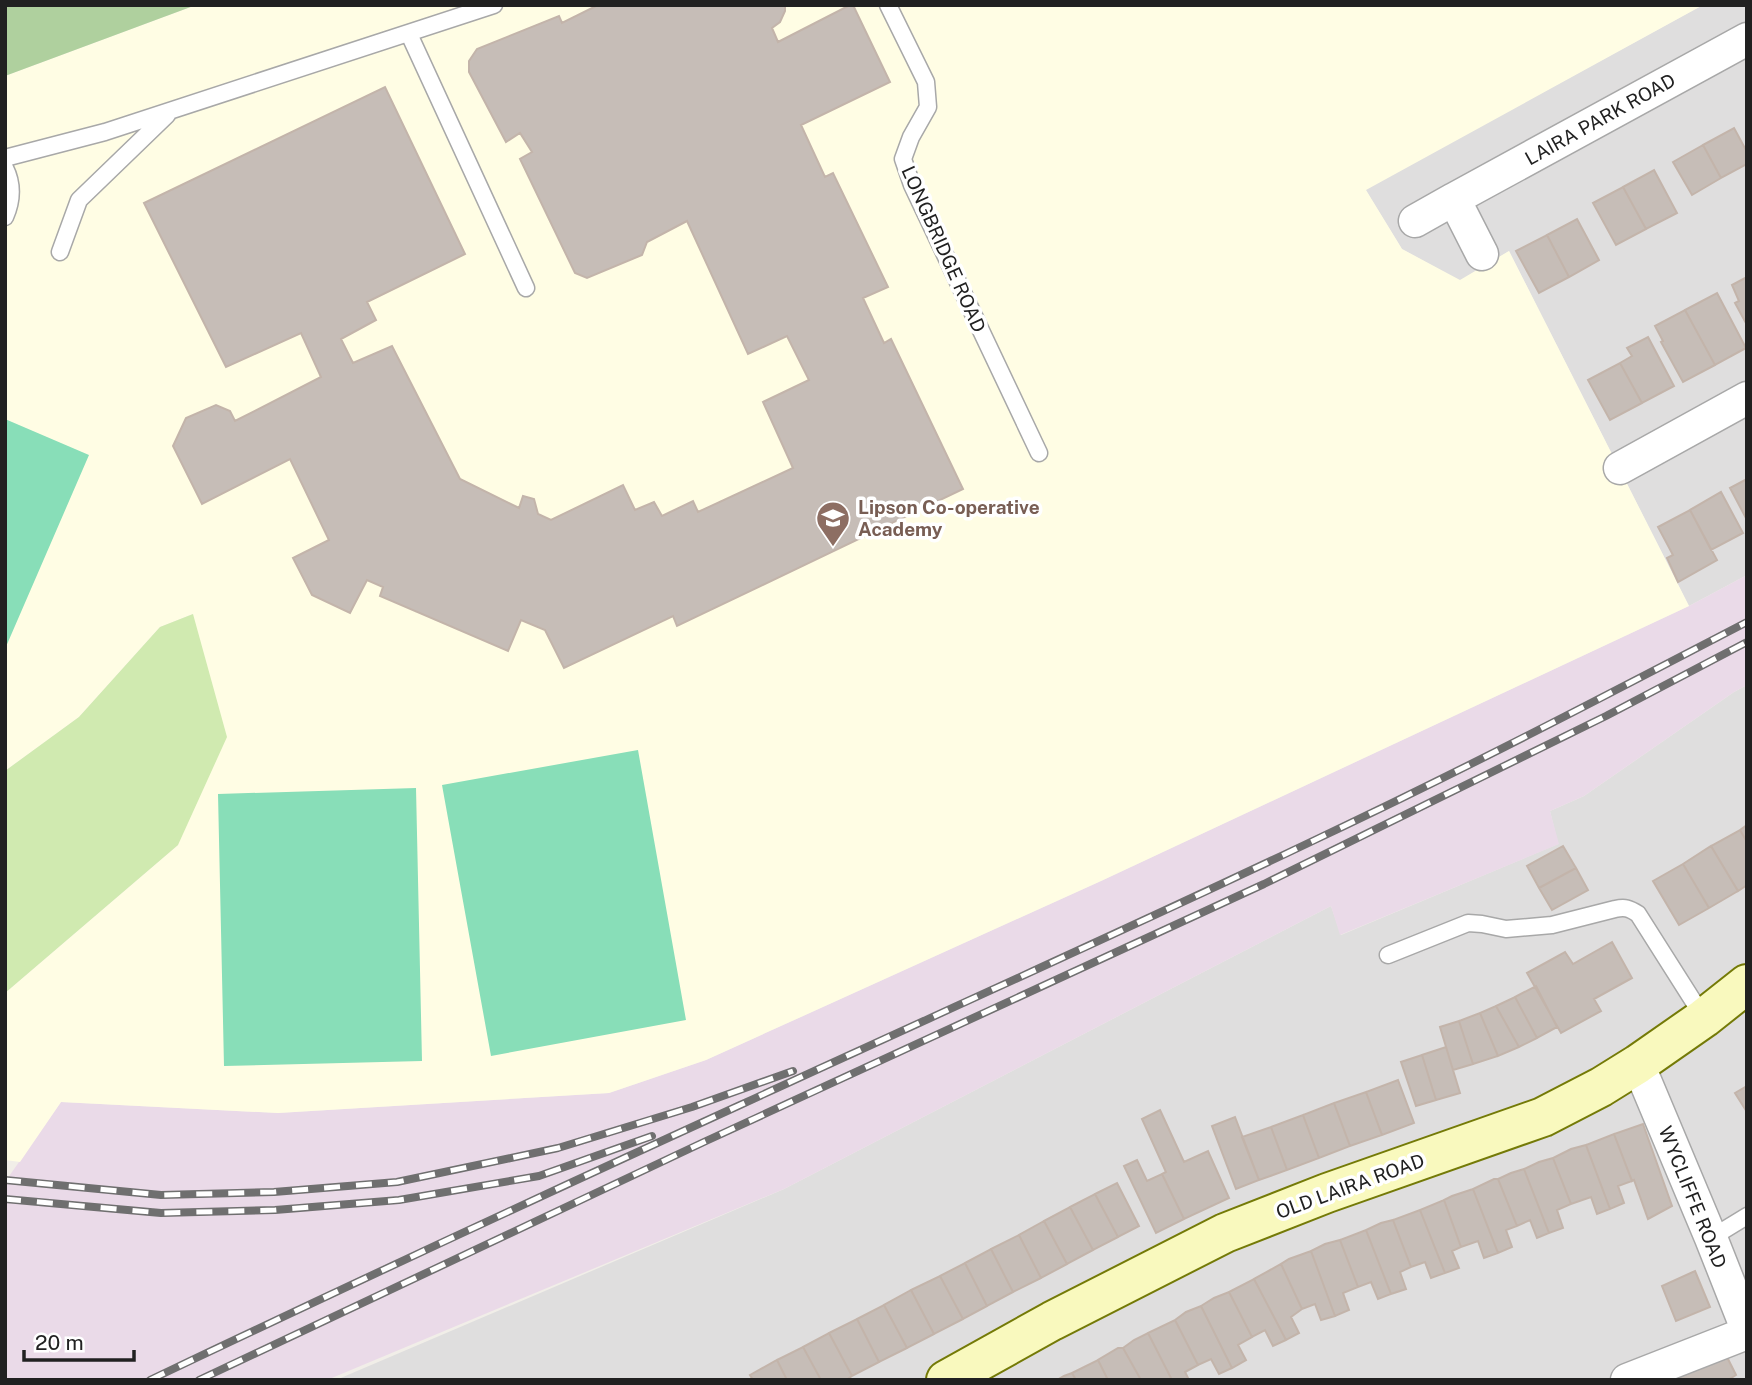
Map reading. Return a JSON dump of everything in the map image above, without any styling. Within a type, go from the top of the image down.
[{"type":"main road","name":"OLD LAIRA ROAD","points":[[946,1380],[1052,1321],[1225,1233],[1326,1193],[1543,1117],[1638,1064],[1747,984]]},
{"type":"street","name":"LAIRA PARK ROAD","points":[[1415,221],[1747,39]]},
{"type":"street","points":[[1454,199],[1482,254]]},
{"type":"street","points":[[1620,468],[1747,398]]},
{"type":"street","name":"WYCLIFFE ROAD","points":[[1638,1064],[1747,1331]]},
{"type":"street","points":[[1627,1380],[1747,1331]]},
{"type":"lane","points":[[5,158],[106,132],[494,5]]},
{"type":"lane","name":"LONGBRIDGE ROAD","points":[[888,5],[926,82],[928,107],[911,137],[903,159],[912,185],[1039,453]]},
{"type":"lane","points":[[409,34],[526,288]]},
{"type":"lane","points":[[60,252],[79,200],[171,111]]},
{"type":"lane","points":[[5,168],[11,191],[5,217]]},
{"type":"lane","points":[[1388,955],[1468,923],[1506,929],[1552,925],[1615,909],[1630,908],[1638,914],[1704,1018]]},
{"type":"lane","points":[[1711,1238],[1747,1216]]},
{"type":"shaded area","name":"Lipson Co-operative Academy","points":[[196,5],[1703,5],[1366,190],[1402,249],[1460,280],[1509,251],[1689,606],[1101,881],[706,1060],[609,1093],[278,1113],[61,1102],[20,1162],[5,1160],[5,993],[178,845],[193,614],[160,627],[79,717],[5,771],[5,76]]},
{"type":"shaded area","points":[[1703,5],[1747,5],[1747,575],[1689,606],[1509,251],[1460,281],[1402,249],[1365,189]]},
{"type":"shaded area","points":[[1747,575],[1747,685],[1584,796],[1550,811],[1559,844],[1340,935],[1331,906],[784,1189],[327,1380],[5,1380],[5,1182],[61,1102],[278,1113],[609,1093],[706,1060],[1101,881],[1689,606]]},
{"type":"shaded area","points":[[1747,685],[1747,1380],[336,1380],[784,1189],[1331,906],[1341,935],[1558,844],[1550,811],[1584,796]]},
{"type":"green space","points":[[5,5],[196,5],[5,76]]},
{"type":"green space","points":[[5,419],[89,455],[5,649]]},
{"type":"green space","points":[[193,614],[227,737],[178,845],[5,993],[5,771],[79,717],[160,627]]},
{"type":"green space","points":[[638,750],[686,1020],[491,1056],[442,785]]},
{"type":"green space","points":[[416,788],[422,1061],[224,1066],[218,794]]},
{"type":"building","points":[[598,5],[785,5],[780,22],[772,28],[778,42],[853,5],[890,82],[801,125],[825,177],[833,173],[888,287],[863,298],[884,343],[891,339],[963,489],[677,626],[673,616],[564,668],[545,630],[521,620],[508,651],[380,596],[383,587],[367,580],[350,613],[312,595],[293,558],[329,540],[290,459],[202,504],[173,446],[186,418],[216,405],[230,411],[235,421],[321,377],[301,333],[226,367],[144,203],[385,87],[465,254],[367,302],[376,320],[341,339],[353,363],[392,346],[460,479],[519,508],[523,496],[534,499],[538,514],[551,520],[623,485],[635,510],[654,502],[662,516],[693,501],[698,512],[793,468],[763,402],[809,380],[787,336],[748,354],[687,221],[647,242],[642,255],[587,278],[575,273],[520,159],[532,152],[520,133],[506,142],[469,72],[469,61],[477,49],[559,16],[562,23]]},
{"type":"building","points":[[1734,128],[1747,152],[1747,164],[1721,178],[1703,145]]},
{"type":"building","points":[[1703,145],[1721,178],[1692,195],[1673,162]]},
{"type":"building","points":[[1654,170],[1677,213],[1646,229],[1623,187]]},
{"type":"building","points":[[1623,187],[1646,229],[1616,245],[1593,203]]},
{"type":"building","points":[[1577,219],[1599,260],[1569,277],[1547,235]]},
{"type":"building","points":[[1547,235],[1569,277],[1539,293],[1516,251]]},
{"type":"building","points":[[1747,277],[1747,325],[1735,303],[1739,301],[1732,285]]},
{"type":"building","points":[[1717,293],[1746,348],[1715,365],[1685,310]]},
{"type":"building","points":[[1685,310],[1715,365],[1683,382],[1655,326]]},
{"type":"building","points":[[1648,337],[1674,386],[1642,403],[1620,363],[1632,356],[1627,348]]},
{"type":"building","points":[[1620,363],[1642,403],[1610,420],[1588,380]]},
{"type":"building","points":[[1747,479],[1747,520],[1730,488]]},
{"type":"building","points":[[1721,492],[1743,533],[1711,550],[1690,510]]},
{"type":"building","points":[[1690,510],[1717,560],[1678,582],[1667,558],[1673,555],[1658,527]]},
{"type":"building","points":[[1747,825],[1747,842],[1740,830]]},
{"type":"building","points":[[1740,830],[1747,842],[1747,885],[1738,891],[1711,846]]},
{"type":"building","points":[[1563,846],[1576,868],[1539,888],[1527,866]]},
{"type":"building","points":[[1711,846],[1738,891],[1709,908],[1683,864]]},
{"type":"building","points":[[1683,864],[1709,908],[1679,925],[1653,881]]},
{"type":"building","points":[[1576,868],[1588,890],[1552,910],[1539,888]]},
{"type":"building","points":[[1612,942],[1632,978],[1594,999],[1601,1011],[1561,1033],[1527,973],[1565,952],[1573,964]]},
{"type":"building","points":[[1536,986],[1557,1027],[1537,1038],[1515,997]]},
{"type":"building","points":[[1515,997],[1537,1038],[1519,1047],[1496,1006]]},
{"type":"building","points":[[1496,1006],[1519,1047],[1498,1056],[1480,1013]]},
{"type":"building","points":[[1480,1013],[1498,1056],[1473,1064],[1459,1021]]},
{"type":"building","points":[[1459,1021],[1473,1064],[1453,1070],[1440,1027]]},
{"type":"building","points":[[1446,1047],[1460,1093],[1436,1100],[1422,1055]]},
{"type":"building","points":[[1422,1055],[1436,1100],[1416,1106],[1401,1062]]},
{"type":"building","points":[[1398,1080],[1414,1123],[1382,1135],[1366,1092]]},
{"type":"building","points":[[1747,1086],[1747,1112],[1735,1093]]},
{"type":"building","points":[[1366,1092],[1382,1135],[1350,1146],[1334,1103]]},
{"type":"building","points":[[1334,1103],[1350,1146],[1319,1158],[1303,1115]]},
{"type":"building","points":[[1160,1110],[1184,1162],[1208,1151],[1229,1198],[1184,1219],[1162,1174],[1166,1172],[1142,1119]]},
{"type":"building","points":[[1303,1115],[1319,1158],[1287,1170],[1271,1127]]},
{"type":"building","points":[[1235,1117],[1259,1180],[1236,1189],[1212,1126]]},
{"type":"building","points":[[1643,1124],[1672,1206],[1648,1219],[1614,1134]]},
{"type":"building","points":[[1271,1127],[1287,1170],[1259,1180],[1242,1137]]},
{"type":"building","points":[[1614,1134],[1632,1181],[1618,1186],[1624,1203],[1610,1209],[1586,1145]]},
{"type":"building","points":[[1586,1145],[1610,1209],[1597,1214],[1591,1197],[1571,1204],[1553,1158]]},
{"type":"building","points":[[1553,1158],[1571,1204],[1557,1210],[1563,1228],[1549,1233],[1524,1169]]},
{"type":"building","points":[[1137,1160],[1147,1181],[1162,1174],[1184,1219],[1156,1233],[1124,1166]]},
{"type":"building","points":[[1524,1169],[1549,1233],[1537,1238],[1530,1220],[1517,1226],[1498,1179]]},
{"type":"building","points":[[1498,1179],[1517,1226],[1506,1230],[1512,1247],[1498,1253],[1473,1189]]},
{"type":"building","points":[[1117,1183],[1139,1226],[1118,1237],[1095,1194]]},
{"type":"building","points":[[1473,1189],[1498,1253],[1484,1258],[1478,1241],[1461,1247],[1444,1200]]},
{"type":"building","points":[[1095,1194],[1118,1237],[1093,1250],[1070,1207]]},
{"type":"building","points":[[1444,1200],[1461,1247],[1452,1251],[1459,1268],[1445,1273],[1420,1210]]},
{"type":"building","points":[[1070,1207],[1093,1250],[1067,1264],[1044,1221]]},
{"type":"building","points":[[1420,1210],[1445,1273],[1431,1278],[1425,1262],[1411,1267],[1393,1220]]},
{"type":"building","points":[[1393,1220],[1411,1267],[1400,1272],[1406,1289],[1391,1294],[1366,1230]]},
{"type":"building","points":[[1044,1221],[1067,1264],[1041,1278],[1019,1235]]},
{"type":"building","points":[[1366,1230],[1391,1294],[1378,1299],[1371,1282],[1358,1287],[1340,1240]]},
{"type":"building","points":[[1019,1235],[1041,1278],[1013,1292],[991,1249]]},
{"type":"building","points":[[1340,1240],[1358,1287],[1343,1293],[1349,1310],[1335,1316],[1311,1251]]},
{"type":"building","points":[[991,1249],[1013,1292],[987,1306],[965,1263]]},
{"type":"building","points":[[1311,1251],[1335,1316],[1321,1320],[1315,1304],[1302,1309],[1281,1264]]},
{"type":"building","points":[[965,1263],[987,1306],[963,1319],[940,1276]]},
{"type":"building","points":[[1281,1264],[1302,1309],[1291,1317],[1299,1333],[1286,1340],[1254,1279]]},
{"type":"building","points":[[1695,1271],[1710,1307],[1676,1321],[1662,1286]]},
{"type":"building","points":[[940,1276],[963,1319],[934,1334],[911,1290]]},
{"type":"building","points":[[1254,1279],[1286,1340],[1273,1346],[1265,1330],[1252,1337],[1229,1292]]},
{"type":"building","points":[[911,1290],[934,1334],[907,1348],[884,1305]]},
{"type":"building","points":[[1229,1292],[1252,1337],[1238,1345],[1246,1360],[1232,1368],[1201,1306]]},
{"type":"building","points":[[884,1305],[907,1348],[879,1362],[857,1319]]},
{"type":"building","points":[[1201,1306],[1232,1368],[1219,1374],[1211,1359],[1198,1365],[1175,1320]]},
{"type":"building","points":[[857,1319],[879,1362],[852,1376],[829,1333]]},
{"type":"building","points":[[1175,1320],[1198,1365],[1185,1372],[1189,1380],[1172,1380],[1148,1333]]},
{"type":"building","points":[[829,1333],[852,1376],[846,1380],[821,1380],[803,1347]]},
{"type":"building","points":[[1148,1333],[1172,1380],[1141,1380],[1123,1348]]},
{"type":"building","points":[[803,1347],[821,1380],[787,1380],[777,1360]]},
{"type":"building","points":[[1118,1348],[1123,1348],[1141,1380],[1108,1380],[1098,1360]]},
{"type":"building","points":[[1726,1355],[1736,1375],[1728,1380],[1680,1380],[1675,1371]]},
{"type":"building","points":[[777,1360],[787,1380],[753,1380],[750,1375]]},
{"type":"building","points":[[1098,1360],[1108,1380],[1076,1380],[1072,1373]]},
{"type":"building","points":[[1072,1373],[1076,1380],[1057,1380],[1064,1376]]},
{"type":"railway","points":[[150,1380],[1319,838],[1747,622]]},
{"type":"railway","points":[[199,1380],[706,1141],[1264,884],[1606,716],[1747,642]]},
{"type":"railway","points":[[5,1180],[161,1195],[274,1192],[397,1182],[558,1148],[692,1107],[793,1071]]},
{"type":"railway","points":[[5,1199],[161,1213],[275,1210],[399,1200],[539,1176],[652,1136]]},
{"type":"place","name":"Lipson Co-operative Academy","points":[[833,548]]}]
